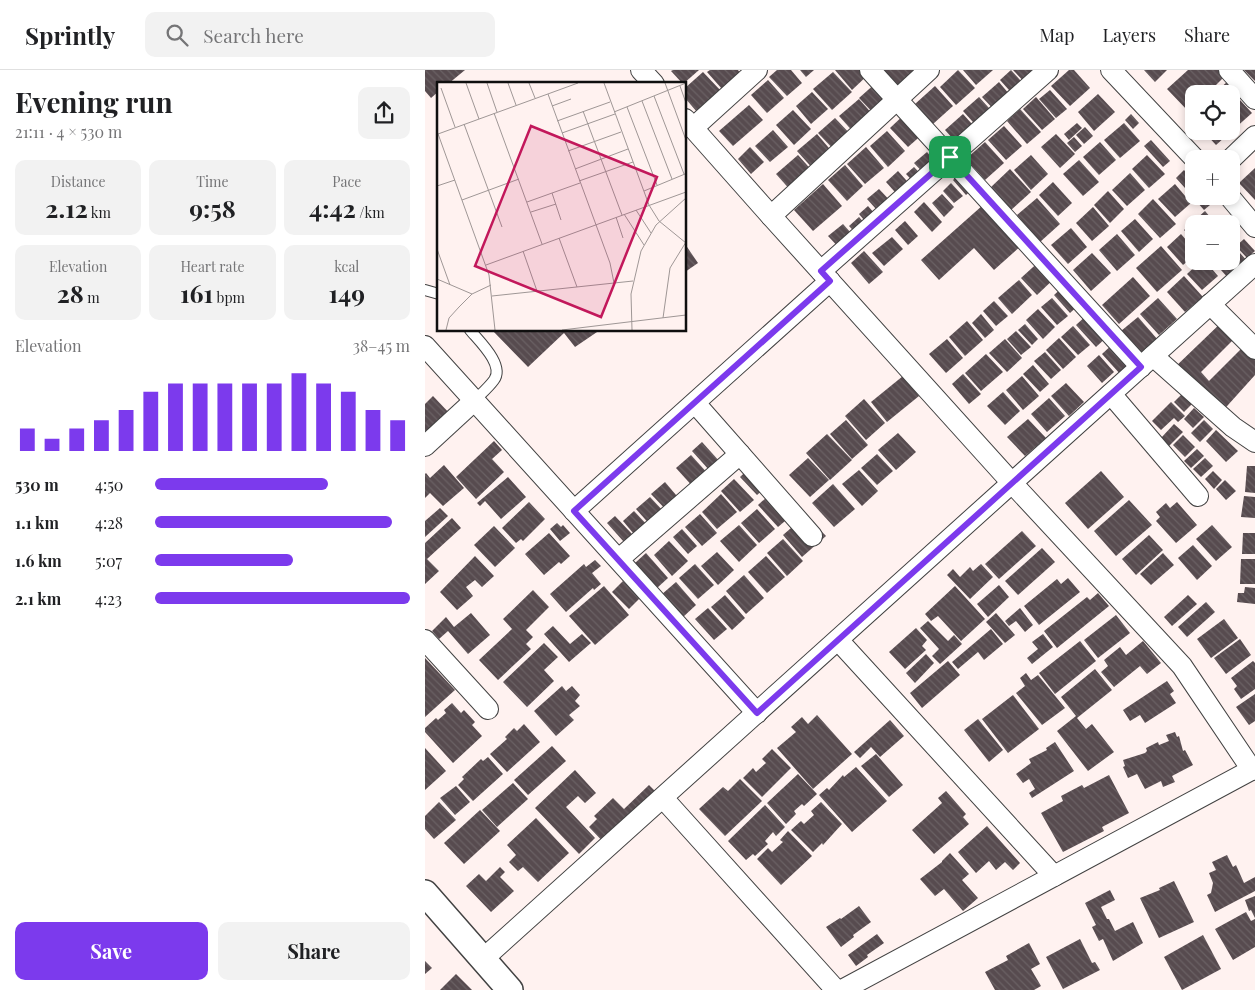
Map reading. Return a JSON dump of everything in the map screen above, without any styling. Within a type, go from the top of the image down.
[{"type":"street","points":[[641,70],[652,82]]},
{"type":"street","points":[[757,70],[689,123],[1012,483],[1182,666],[1254,769],[842,990]]},
{"type":"street","points":[[870,70],[950,157],[1147,361],[1255,442]]},
{"type":"street","points":[[771,216],[929,70]]},
{"type":"street","points":[[574,511],[695,403],[950,157],[1048,70]]},
{"type":"street","points":[[1111,70],[1187,150]]},
{"type":"street","points":[[1229,70],[1255,98]]},
{"type":"street","points":[[1240,150],[1255,136]]},
{"type":"street","points":[[1237,205],[1255,227]]},
{"type":"street","points":[[483,959],[1255,264]]},
{"type":"street","points":[[1210,304],[1255,349]]},
{"type":"street","points":[[425,346],[757,713]]},
{"type":"street","points":[[1111,394],[1198,496]]},
{"type":"street","points":[[425,446],[475,400]]},
{"type":"street","points":[[695,403],[812,536]]},
{"type":"street","points":[[619,560],[740,454]]},
{"type":"street","points":[[425,640],[488,710]]},
{"type":"street","points":[[838,640],[1054,876]]},
{"type":"street","points":[[663,798],[836,990]]},
{"type":"street","points":[[425,893],[510,990]]},
{"type":"lane","points":[[471,331],[493,356],[497,368],[496,378],[475,400]]},
{"type":"building","points":[[425,70],[465,70],[450,82],[437,82],[437,93],[431,98],[425,91]]},
{"type":"building","points":[[699,70],[685,82],[681,82],[671,71]]},
{"type":"building","points":[[710,70],[738,70],[740,73],[722,89],[707,72]]},
{"type":"building","points":[[777,70],[791,70],[802,83],[787,96],[769,77]]},
{"type":"building","points":[[800,70],[814,70],[806,77]]},
{"type":"building","points":[[835,70],[868,70],[870,73],[852,90]]},
{"type":"building","points":[[881,70],[921,70],[900,91]]},
{"type":"building","points":[[958,70],[975,88],[956,105],[940,87]]},
{"type":"building","points":[[963,70],[993,70],[976,85]]},
{"type":"building","points":[[1011,70],[1029,90],[1018,100],[1000,80]]},
{"type":"building","points":[[1013,70],[1031,70],[1040,80],[1030,88]]},
{"type":"building","points":[[1069,70],[1074,70],[1090,88],[1070,106],[1051,86]]},
{"type":"building","points":[[1144,70],[1167,70],[1155,82]]},
{"type":"building","points":[[1188,70],[1218,70],[1224,77],[1216,85],[1185,85],[1185,108],[1167,89]]},
{"type":"building","points":[[1244,70],[1255,70],[1255,81]]},
{"type":"building","points":[[703,72],[721,91],[697,112],[686,99],[686,87]]},
{"type":"building","points":[[833,72],[852,92],[832,110],[813,89]]},
{"type":"building","points":[[768,80],[784,98],[767,113],[751,95]]},
{"type":"building","points":[[1229,80],[1233,85],[1224,85]]},
{"type":"building","points":[[877,82],[893,99],[875,115],[859,98]]},
{"type":"building","points":[[999,82],[1015,101],[999,115],[982,97]]},
{"type":"building","points":[[935,86],[953,106],[933,124],[915,104]]},
{"type":"building","points":[[1050,90],[1067,109],[1056,118],[1039,99]]},
{"type":"building","points":[[812,92],[828,109],[811,124],[796,106]]},
{"type":"building","points":[[1098,94],[1115,112],[1094,131],[1078,112]]},
{"type":"building","points":[[979,97],[998,118],[982,132],[963,111]]},
{"type":"building","points":[[1036,97],[1055,119],[1042,130],[1023,109]]},
{"type":"building","points":[[859,99],[875,117],[856,135],[839,116]]},
{"type":"building","points":[[1240,100],[1252,113],[1240,124]]},
{"type":"building","points":[[749,105],[763,120],[733,146],[719,131]]},
{"type":"building","points":[[1020,109],[1041,132],[1027,144],[1007,121]]},
{"type":"building","points":[[793,110],[811,129],[794,145],[776,125]]},
{"type":"building","points":[[907,112],[925,132],[908,147],[890,128]]},
{"type":"building","points":[[963,114],[981,134],[963,150],[945,130]]},
{"type":"building","points":[[1131,114],[1139,123],[1133,129],[1125,120]]},
{"type":"building","points":[[835,118],[853,137],[836,152],[818,133]]},
{"type":"building","points":[[1077,123],[1082,128],[1069,140],[1064,134]]},
{"type":"building","points":[[1124,123],[1140,141],[1120,158],[1104,140]]},
{"type":"building","points":[[1004,126],[1022,146],[1006,160],[988,140]]},
{"type":"building","points":[[1085,127],[1093,136],[1084,144],[1076,135]]},
{"type":"building","points":[[773,130],[788,147],[770,162],[755,146]]},
{"type":"building","points":[[887,131],[905,151],[888,167],[870,146]]},
{"type":"building","points":[[817,134],[834,154],[815,171],[797,151]]},
{"type":"building","points":[[1056,134],[1075,154],[1060,168],[1041,147]]},
{"type":"building","points":[[1074,137],[1082,146],[1075,152],[1067,143]]},
{"type":"building","points":[[1151,140],[1170,161],[1163,167],[1144,146]]},
{"type":"building","points":[[1211,140],[1222,140],[1216,145]]},
{"type":"building","points":[[985,142],[1004,163],[985,180],[966,159]]},
{"type":"building","points":[[1100,142],[1116,160],[1099,175],[1083,157]]},
{"type":"building","points":[[750,147],[764,162],[751,174],[738,159]]},
{"type":"building","points":[[866,147],[884,168],[865,184],[847,164]]},
{"type":"building","points":[[927,152],[943,170],[931,181],[914,163]]},
{"type":"building","points":[[798,155],[815,174],[793,193],[776,174]]},
{"type":"building","points":[[1031,155],[1048,174],[1031,190],[1014,170]]},
{"type":"building","points":[[1147,155],[1165,174],[1149,188],[1132,169]]},
{"type":"building","points":[[1079,160],[1099,182],[1083,196],[1063,174]]},
{"type":"building","points":[[845,165],[863,186],[847,201],[828,180]]},
{"type":"building","points":[[914,167],[928,182],[920,189],[906,174]]},
{"type":"building","points":[[1255,168],[1255,200],[1240,184]]},
{"type":"building","points":[[965,169],[979,184],[966,195],[953,180]]},
{"type":"building","points":[[1010,169],[1031,192],[1010,211],[990,188]]},
{"type":"building","points":[[1184,170],[1185,188],[1176,178]]},
{"type":"building","points":[[898,171],[914,189],[902,200],[886,182]]},
{"type":"building","points":[[1130,173],[1145,190],[1127,206],[1112,190]]},
{"type":"building","points":[[1053,182],[1072,203],[1058,216],[1039,195]]},
{"type":"building","points":[[951,183],[963,196],[954,203],[943,191]]},
{"type":"building","points":[[823,184],[842,206],[813,231],[794,210]]},
{"type":"building","points":[[1175,184],[1185,196],[1185,205],[1189,205],[1175,217],[1158,199]]},
{"type":"building","points":[[879,189],[897,208],[885,219],[867,199]]},
{"type":"building","points":[[1108,191],[1124,209],[1110,223],[1094,205]]},
{"type":"building","points":[[942,194],[954,207],[944,217],[932,203]]},
{"type":"building","points":[[1037,198],[1060,224],[1040,242],[1017,215]]},
{"type":"building","points":[[1153,199],[1176,224],[1160,238],[1138,214]]},
{"type":"building","points":[[924,202],[942,222],[932,232],[914,212]]},
{"type":"building","points":[[983,205],[1022,245],[994,270],[974,248],[939,280],[921,260]]},
{"type":"building","points":[[1200,205],[1210,205],[1204,210]]},
{"type":"building","points":[[868,206],[883,223],[873,231],[859,214]]},
{"type":"building","points":[[1093,207],[1109,226],[1092,241],[1076,223]]},
{"type":"building","points":[[859,217],[872,232],[862,240],[849,226]]},
{"type":"building","points":[[1135,219],[1153,239],[1139,252],[1121,231]]},
{"type":"building","points":[[905,221],[918,236],[908,245],[895,230]]},
{"type":"building","points":[[843,224],[858,241],[844,253],[828,236]]},
{"type":"building","points":[[1071,228],[1087,247],[1068,264],[1051,245]]},
{"type":"building","points":[[1117,234],[1135,255],[1117,271],[1099,250]]},
{"type":"building","points":[[1181,234],[1185,239],[1185,263],[1183,265],[1167,247]]},
{"type":"building","points":[[892,237],[903,249],[884,266],[872,253]]},
{"type":"building","points":[[1244,239],[1255,251],[1247,258],[1240,250],[1240,242]]},
{"type":"building","points":[[686,245],[698,263],[686,271]]},
{"type":"building","points":[[1161,246],[1182,270],[1157,292],[1136,268]]},
{"type":"building","points":[[864,251],[883,272],[869,284],[851,263]]},
{"type":"building","points":[[1092,253],[1111,273],[1091,291],[1073,270]]},
{"type":"building","points":[[1240,253],[1248,262],[1240,269]]},
{"type":"building","points":[[1043,258],[1058,275],[1037,295],[1021,278]]},
{"type":"building","points":[[1191,270],[1213,270],[1218,276],[1202,290],[1187,274]]},
{"type":"building","points":[[1221,270],[1239,270],[1229,279]]},
{"type":"building","points":[[1184,276],[1203,297],[1185,312],[1167,292]]},
{"type":"building","points":[[1133,277],[1150,296],[1119,324],[1102,305]]},
{"type":"building","points":[[1019,280],[1032,295],[1012,314],[998,298]]},
{"type":"building","points":[[1065,285],[1081,303],[1070,313],[1054,295]]},
{"type":"building","points":[[1052,298],[1068,316],[1057,325],[1041,307]]},
{"type":"building","points":[[1158,298],[1177,319],[1159,335],[1140,314]]},
{"type":"building","points":[[994,301],[1008,316],[996,326],[983,311]]},
{"type":"building","points":[[1038,309],[1055,327],[1043,339],[1026,320]]},
{"type":"building","points":[[981,314],[994,330],[985,338],[972,323]]},
{"type":"building","points":[[1088,314],[1108,336],[1096,347],[1076,325]]},
{"type":"building","points":[[1138,317],[1158,340],[1142,355],[1121,331]]},
{"type":"building","points":[[1225,319],[1240,333],[1201,372],[1209,381],[1247,343],[1255,351],[1255,375],[1219,415],[1173,369]]},
{"type":"building","points":[[967,321],[983,340],[965,356],[949,337]]},
{"type":"building","points":[[1025,324],[1038,339],[1032,345],[1018,330]]},
{"type":"building","points":[[1073,326],[1090,345],[1078,355],[1061,337]]},
{"type":"building","points":[[493,331],[599,331],[575,347],[564,333],[528,367]]},
{"type":"building","points":[[1016,331],[1031,347],[1021,355],[1007,339]]},
{"type":"building","points":[[1059,338],[1076,357],[1063,369],[1046,350]]},
{"type":"building","points":[[947,339],[963,358],[946,373],[929,354]]},
{"type":"building","points":[[1005,339],[1022,358],[1007,372],[989,353]]},
{"type":"building","points":[[1115,342],[1134,363],[1121,375],[1102,354]]},
{"type":"building","points":[[1045,352],[1061,370],[1051,379],[1034,361]]},
{"type":"building","points":[[986,354],[1003,372],[981,391],[965,373]]},
{"type":"building","points":[[1099,355],[1114,372],[1102,383],[1087,366]]},
{"type":"building","points":[[1033,365],[1049,384],[1040,392],[1023,374]]},
{"type":"building","points":[[963,374],[981,394],[969,404],[952,384]]},
{"type":"building","points":[[903,376],[919,396],[887,422],[871,402]]},
{"type":"building","points":[[1022,376],[1039,396],[1023,410],[1006,390]]},
{"type":"building","points":[[1066,383],[1084,402],[1069,416],[1051,396]]},
{"type":"building","points":[[1003,392],[1020,411],[1005,425],[987,406]]},
{"type":"building","points":[[1182,394],[1192,404],[1184,412],[1174,402]]},
{"type":"building","points":[[433,396],[452,416],[425,434],[425,404]]},
{"type":"building","points":[[1049,398],[1065,416],[1047,432],[1031,414]]},
{"type":"building","points":[[864,399],[885,423],[866,440],[845,416]]},
{"type":"building","points":[[1171,402],[1185,416],[1178,422],[1174,418],[1161,430],[1152,421]]},
{"type":"building","points":[[1194,408],[1204,417],[1193,428],[1184,419]]},
{"type":"building","points":[[1028,419],[1046,438],[1025,456],[1007,437]]},
{"type":"building","points":[[846,420],[868,445],[852,459],[830,434]]},
{"type":"building","points":[[1204,420],[1213,429],[1200,442],[1191,433]]},
{"type":"building","points":[[1174,424],[1183,432],[1169,446],[1161,438]]},
{"type":"building","points":[[1216,430],[1238,451],[1226,462],[1206,441]]},
{"type":"building","points":[[898,433],[916,452],[896,470],[878,450]]},
{"type":"building","points":[[827,434],[852,460],[830,480],[806,453]]},
{"type":"building","points":[[1183,435],[1195,447],[1185,457],[1173,445]]},
{"type":"building","points":[[494,441],[502,450],[492,459],[504,472],[476,499],[456,477]]},
{"type":"building","points":[[702,442],[720,462],[710,471],[692,451]]},
{"type":"building","points":[[1197,449],[1204,456],[1191,468],[1184,461]]},
{"type":"building","points":[[877,454],[893,471],[877,485],[861,468]]},
{"type":"building","points":[[691,455],[710,476],[695,489],[676,468]]},
{"type":"building","points":[[808,458],[829,480],[810,497],[789,475]]},
{"type":"building","points":[[1205,458],[1213,466],[1201,477],[1193,469]]},
{"type":"building","points":[[756,462],[773,481],[757,495],[740,477]]},
{"type":"building","points":[[444,465],[464,488],[443,506],[430,493],[425,498],[425,474],[430,478]]},
{"type":"building","points":[[1247,466],[1255,466],[1255,493],[1245,492]]},
{"type":"building","points":[[859,470],[878,491],[862,506],[842,484]]},
{"type":"building","points":[[1101,471],[1124,497],[1088,529],[1065,503]]},
{"type":"building","points":[[1213,471],[1222,480],[1214,489],[1205,479]]},
{"type":"building","points":[[508,477],[526,497],[501,519],[485,501],[480,506],[477,503]]},
{"type":"building","points":[[734,479],[754,500],[740,512],[721,491]]},
{"type":"building","points":[[1225,480],[1236,491],[1226,500],[1216,489]]},
{"type":"building","points":[[665,482],[682,502],[669,513],[651,494]]},
{"type":"building","points":[[833,484],[855,509],[834,527],[812,503]]},
{"type":"building","points":[[778,487],[798,510],[778,527],[758,505]]},
{"type":"building","points":[[721,494],[737,512],[717,529],[702,512]]},
{"type":"building","points":[[1244,496],[1255,497],[1255,518],[1241,517]]},
{"type":"building","points":[[650,497],[666,514],[652,527],[636,509]]},
{"type":"building","points":[[1129,500],[1152,525],[1116,556],[1094,531]]},
{"type":"building","points":[[529,502],[545,519],[523,541],[521,539],[516,543],[502,528]]},
{"type":"building","points":[[1177,502],[1197,525],[1176,543],[1156,521],[1160,517],[1156,512],[1166,503],[1170,508]]},
{"type":"building","points":[[440,508],[448,516],[425,537],[425,521]]},
{"type":"building","points":[[757,509],[775,529],[759,543],[741,523]]},
{"type":"building","points":[[634,511],[650,528],[638,539],[623,521]]},
{"type":"building","points":[[700,514],[717,533],[702,546],[685,527]]},
{"type":"building","points":[[806,515],[826,536],[802,557],[783,535]]},
{"type":"building","points":[[615,516],[632,534],[624,542],[607,523]]},
{"type":"building","points":[[452,518],[461,528],[427,559],[439,571],[425,584],[425,543]]},
{"type":"building","points":[[557,523],[561,527],[563,525],[570,533],[560,541],[550,529]]},
{"type":"building","points":[[739,525],[757,545],[739,562],[720,541]]},
{"type":"building","points":[[1212,525],[1232,547],[1216,561],[1196,539]]},
{"type":"building","points":[[494,526],[515,548],[495,567],[474,545]]},
{"type":"building","points":[[682,529],[697,546],[688,554],[673,537]]},
{"type":"building","points":[[1022,531],[1036,546],[999,579],[985,564]]},
{"type":"building","points":[[549,533],[570,556],[561,564],[559,562],[544,575],[525,554]]},
{"type":"building","points":[[1243,533],[1255,533],[1255,554],[1242,554]]},
{"type":"building","points":[[1149,535],[1163,550],[1136,575],[1122,559]]},
{"type":"building","points":[[783,539],[803,561],[787,576],[767,553]]},
{"type":"building","points":[[669,541],[688,561],[672,576],[654,555]]},
{"type":"building","points":[[1193,545],[1212,566],[1197,580],[1178,558]]},
{"type":"building","points":[[1042,548],[1055,562],[1018,595],[1005,581]]},
{"type":"building","points":[[717,552],[734,570],[718,585],[701,566]]},
{"type":"building","points":[[646,553],[668,578],[657,588],[635,563]]},
{"type":"building","points":[[1163,553],[1174,565],[1151,585],[1140,574]]},
{"type":"building","points":[[475,556],[494,576],[482,587],[475,580],[466,587],[473,596],[457,610],[440,592]]},
{"type":"building","points":[[766,556],[785,577],[767,593],[748,572]]},
{"type":"building","points":[[1241,559],[1255,559],[1255,584],[1240,584]]},
{"type":"building","points":[[595,560],[601,566],[592,573],[601,584],[594,590],[593,588],[566,612],[550,594],[584,564],[586,567]]},
{"type":"building","points":[[695,564],[714,585],[698,599],[679,578]]},
{"type":"building","points":[[981,564],[993,577],[970,599],[947,575],[953,569],[960,577],[970,567],[973,571]]},
{"type":"building","points":[[744,575],[764,598],[746,614],[726,591]]},
{"type":"building","points":[[1068,578],[1080,592],[1039,625],[1024,606],[1057,579],[1061,584]]},
{"type":"building","points":[[623,581],[640,598],[629,609],[612,592]]},
{"type":"building","points":[[676,582],[696,605],[682,618],[661,595]]},
{"type":"building","points":[[999,585],[1009,597],[988,617],[977,604]]},
{"type":"building","points":[[604,586],[629,615],[595,645],[569,616]]},
{"type":"building","points":[[955,586],[985,619],[961,641],[938,616],[931,621],[925,614]]},
{"type":"building","points":[[1245,587],[1255,588],[1255,604],[1237,602],[1238,593],[1244,593]]},
{"type":"building","points":[[533,590],[549,607],[526,630],[533,637],[526,644],[531,649],[498,680],[479,660],[512,629],[503,619]]},
{"type":"building","points":[[1098,593],[1109,606],[1057,648],[1044,631],[1087,597],[1090,600]]},
{"type":"building","points":[[725,595],[745,618],[732,630],[711,607]]},
{"type":"building","points":[[1188,595],[1197,604],[1172,626],[1164,617]]},
{"type":"building","points":[[1206,602],[1215,612],[1187,637],[1178,627]]},
{"type":"building","points":[[708,608],[727,629],[714,640],[695,619]]},
{"type":"building","points":[[1020,608],[1033,625],[1025,632],[1016,621],[1009,626],[1005,621]]},
{"type":"building","points":[[471,613],[490,635],[468,654],[448,631],[439,639],[432,631],[446,617],[454,627]]},
{"type":"building","points":[[996,613],[1015,635],[1005,643],[986,622]]},
{"type":"building","points":[[1116,615],[1130,633],[1098,658],[1084,640]]},
{"type":"building","points":[[1224,619],[1238,638],[1211,658],[1197,639]]},
{"type":"building","points":[[928,621],[948,641],[954,635],[962,644],[940,664],[932,656],[939,649],[920,628]]},
{"type":"building","points":[[553,626],[570,644],[582,634],[591,643],[569,662],[544,634]]},
{"type":"building","points":[[916,628],[927,640],[922,646],[926,650],[905,669],[889,652]]},
{"type":"building","points":[[991,629],[1003,644],[984,660],[978,652],[958,669],[952,662]]},
{"type":"building","points":[[1043,634],[1053,647],[1032,664],[1027,658],[1038,649],[1032,642]]},
{"type":"building","points":[[1240,639],[1251,655],[1226,674],[1214,658]]},
{"type":"building","points":[[1080,641],[1096,661],[1055,694],[1039,673]]},
{"type":"building","points":[[1143,641],[1161,663],[1147,674],[1140,666],[1114,687],[1101,672],[1108,666],[1104,660],[1120,647],[1126,655]]},
{"type":"building","points":[[544,643],[558,657],[544,670],[554,681],[527,707],[503,682]]},
{"type":"building","points":[[926,654],[934,663],[915,683],[906,673]]},
{"type":"building","points":[[425,658],[455,690],[425,717]]},
{"type":"building","points":[[948,661],[960,675],[922,708],[910,693]]},
{"type":"building","points":[[1253,661],[1255,663],[1255,689],[1241,699],[1234,689],[1237,686],[1231,678]]},
{"type":"building","points":[[1095,669],[1112,690],[1077,718],[1086,729],[1092,724],[1114,752],[1088,771],[1057,731],[1076,716],[1061,697]]},
{"type":"building","points":[[1026,673],[1031,680],[1038,675],[1065,708],[1042,725],[1016,693],[1025,686],[1020,678]]},
{"type":"building","points":[[1167,681],[1174,691],[1170,694],[1176,703],[1145,723],[1140,715],[1130,721],[1123,710]]},
{"type":"building","points":[[562,686],[566,691],[572,686],[580,695],[575,701],[580,706],[569,715],[574,720],[556,736],[534,711]]},
{"type":"building","points":[[1255,694],[1255,721],[1249,725],[1236,707]]},
{"type":"building","points":[[1013,695],[1039,729],[1008,753],[982,719]]},
{"type":"building","points":[[452,703],[461,713],[464,710],[475,722],[472,725],[482,736],[453,763],[425,732],[425,728],[436,718],[438,720],[446,713],[444,710]]},
{"type":"building","points":[[817,715],[852,754],[813,789],[777,748],[796,732],[791,727],[802,717],[808,724]]},
{"type":"building","points":[[978,719],[1003,750],[989,762],[964,730]]},
{"type":"building","points":[[890,720],[904,736],[880,757],[871,747],[860,758],[854,752]]},
{"type":"building","points":[[524,724],[540,742],[507,772],[490,754],[507,739],[505,737],[514,728],[517,731]]},
{"type":"building","points":[[1175,732],[1177,737],[1179,736],[1183,751],[1185,750],[1193,765],[1172,776],[1175,782],[1163,787],[1161,781],[1145,789],[1137,774],[1128,778],[1123,767],[1125,766],[1123,760],[1145,753],[1147,751],[1146,748],[1158,742],[1159,745],[1169,741],[1166,735]]},
{"type":"building","points":[[1055,742],[1074,771],[1032,798],[1029,793],[1035,789],[1029,779],[1023,783],[1016,774],[1031,763],[1029,759],[1047,750],[1046,748]]},
{"type":"building","points":[[552,746],[566,761],[528,795],[514,780]]},
{"type":"building","points":[[425,748],[446,771],[425,790]]},
{"type":"building","points":[[772,749],[791,768],[762,797],[743,778],[753,768],[756,772],[766,763],[762,759]]},
{"type":"building","points":[[876,754],[903,785],[889,797],[861,766]]},
{"type":"building","points":[[488,757],[503,774],[473,801],[458,785],[464,779],[462,777],[481,759],[483,761]]},
{"type":"building","points":[[856,767],[887,801],[852,832],[819,795],[827,788],[829,790],[843,775],[844,777]]},
{"type":"building","points":[[575,770],[596,793],[585,803],[578,796],[566,807],[595,838],[579,854],[535,808]]},
{"type":"building","points":[[798,774],[817,794],[804,806],[802,804],[794,811],[796,814],[786,824],[767,803]]},
{"type":"building","points":[[1109,775],[1129,813],[1102,827],[1104,831],[1063,852],[1041,813],[1063,801],[1061,796],[1082,785],[1084,788]]},
{"type":"building","points":[[740,779],[762,801],[725,836],[699,809],[723,787],[728,791]]},
{"type":"building","points":[[513,783],[528,799],[497,827],[482,810]]},
{"type":"building","points":[[649,785],[658,794],[608,847],[589,827],[597,819],[594,816],[613,798],[624,809]]},
{"type":"building","points":[[456,786],[470,802],[455,815],[440,798]]},
{"type":"building","points":[[946,791],[966,814],[963,817],[969,824],[934,854],[912,830],[942,803],[938,798]]},
{"type":"building","points":[[439,802],[456,820],[434,839],[425,829],[425,816]]},
{"type":"building","points":[[821,802],[842,824],[823,845],[822,843],[813,852],[791,830],[801,821],[804,824],[814,815],[811,811]]},
{"type":"building","points":[[765,805],[785,827],[776,836],[773,832],[765,841],[768,844],[755,856],[753,854],[746,860],[728,841]]},
{"type":"building","points":[[480,810],[500,831],[464,864],[444,843]]},
{"type":"building","points":[[536,818],[569,853],[538,882],[523,867],[518,871],[509,862],[516,855],[507,845]]},
{"type":"building","points":[[987,826],[1020,863],[1013,870],[1005,862],[996,870],[989,861],[976,873],[958,852]]},
{"type":"building","points":[[788,831],[812,856],[781,885],[757,859],[768,848],[772,852],[783,842],[780,840]]},
{"type":"building","points":[[950,853],[969,874],[962,880],[978,898],[963,911],[944,889],[935,896],[920,879],[942,862]]},
{"type":"building","points":[[1227,855],[1233,867],[1236,865],[1244,883],[1255,877],[1255,891],[1215,912],[1207,895],[1211,893],[1213,883],[1209,873],[1216,870],[1212,862]]},
{"type":"building","points":[[500,867],[505,872],[500,877],[514,891],[491,912],[466,886],[479,874],[486,881]]},
{"type":"building","points":[[1174,881],[1194,922],[1159,938],[1140,898],[1160,890],[1159,888]]},
{"type":"building","points":[[1110,890],[1115,900],[1101,907],[1107,919],[1109,919],[1115,931],[1133,922],[1143,943],[1113,961],[1103,939],[1099,941],[1092,927],[1096,925],[1085,903]]},
{"type":"building","points":[[1255,896],[1255,918],[1251,910],[1249,911],[1245,900]]},
{"type":"building","points":[[859,906],[871,922],[853,935],[854,937],[841,947],[826,927]]},
{"type":"building","points":[[1246,912],[1251,921],[1255,919],[1255,947],[1233,960],[1215,929]]},
{"type":"building","points":[[877,934],[884,943],[867,955],[868,957],[856,966],[848,955]]},
{"type":"building","points":[[1203,935],[1221,969],[1182,990],[1164,957]]},
{"type":"building","points":[[1080,939],[1092,963],[1095,962],[1100,970],[1063,989],[1046,957]]},
{"type":"building","points":[[1029,943],[1040,964],[1031,969],[1041,986],[1034,990],[995,990],[985,972],[1008,960],[1006,956]]},
{"type":"building","points":[[425,961],[432,968],[425,974]]},
{"type":"building","points":[[456,974],[472,990],[440,990]]},
{"type":"route","points":[[950,157],[1141,367],[757,713],[574,511],[830,281],[821,271],[950,157]]}]
